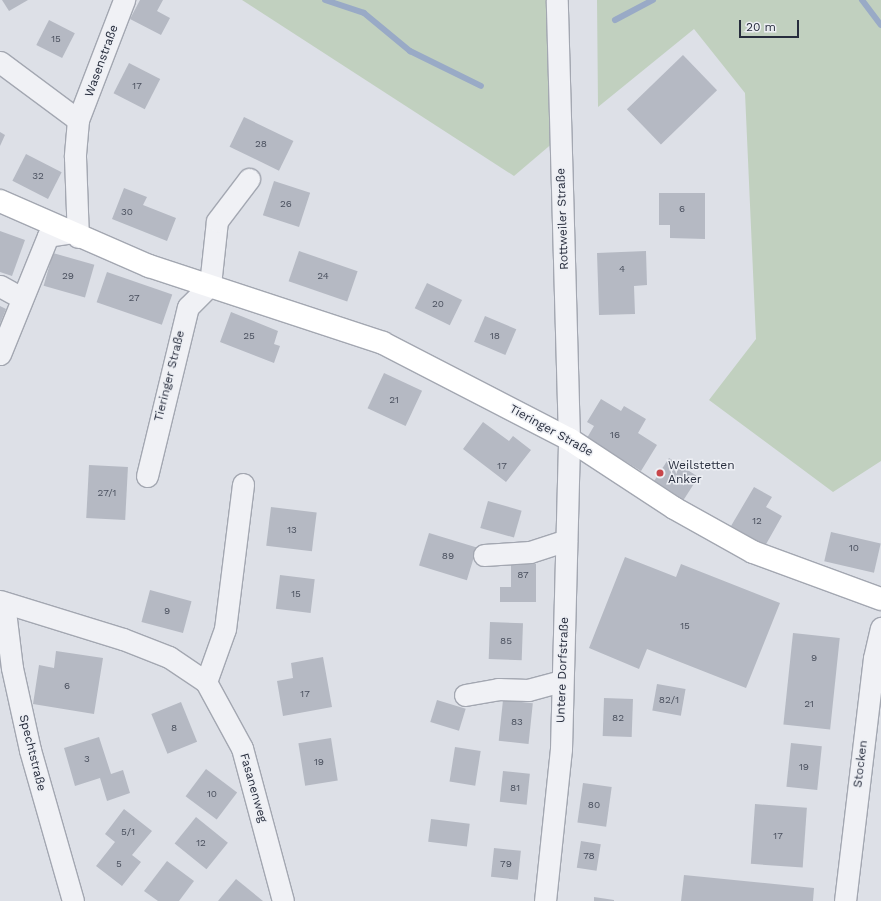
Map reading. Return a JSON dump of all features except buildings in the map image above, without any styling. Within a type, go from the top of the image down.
[{"type":"main road","name":"Tieringer Straße","points":[[0,201],[73,235],[149,266],[383,342],[569,438],[674,508],[753,552],[881,599]]},
{"type":"street","name":"Wasenstraße","points":[[73,235],[75,157],[78,120],[124,0]]},
{"type":"street","name":"Rottweiler Straße","points":[[557,0],[569,438]]},
{"type":"street","points":[[0,62],[78,120]]},
{"type":"street","points":[[210,285],[217,221],[249,179]]},
{"type":"street","points":[[0,354],[48,236],[73,235]]},
{"type":"street","name":"Tieringer Straße","points":[[147,476],[188,306],[210,285]]},
{"type":"street","points":[[0,286],[22,298]]},
{"type":"street","name":"Untere Dorfstraße","points":[[545,901],[561,749],[569,438]]},
{"type":"street","points":[[206,682],[225,629],[243,484]]},
{"type":"street","points":[[484,556],[530,552],[566,540]]},
{"type":"street","name":"Fasanenweg","points":[[2,602],[123,638],[169,657],[206,682],[242,748],[283,901]]},
{"type":"street","name":"Spechtstraße","points":[[2,602],[12,668],[30,750],[73,901]]},
{"type":"street","name":"Stocken","points":[[844,901],[874,658],[881,628]]},
{"type":"street","points":[[465,695],[498,688],[528,690],[562,681]]},
{"type":"green space","points":[[242,0],[557,0],[561,136],[514,176]]},
{"type":"green space","points":[[597,0],[881,0],[881,461],[833,492],[709,400],[756,339],[745,93],[694,29],[598,107]]},
{"type":"waterway","points":[[325,0],[364,13],[410,51],[481,86]]},
{"type":"waterway","points":[[615,20],[653,0]]},
{"type":"waterway","points":[[862,0],[881,25]]},
{"type":"place","name":"Weilstetten Anker","points":[[660,473]]}]
